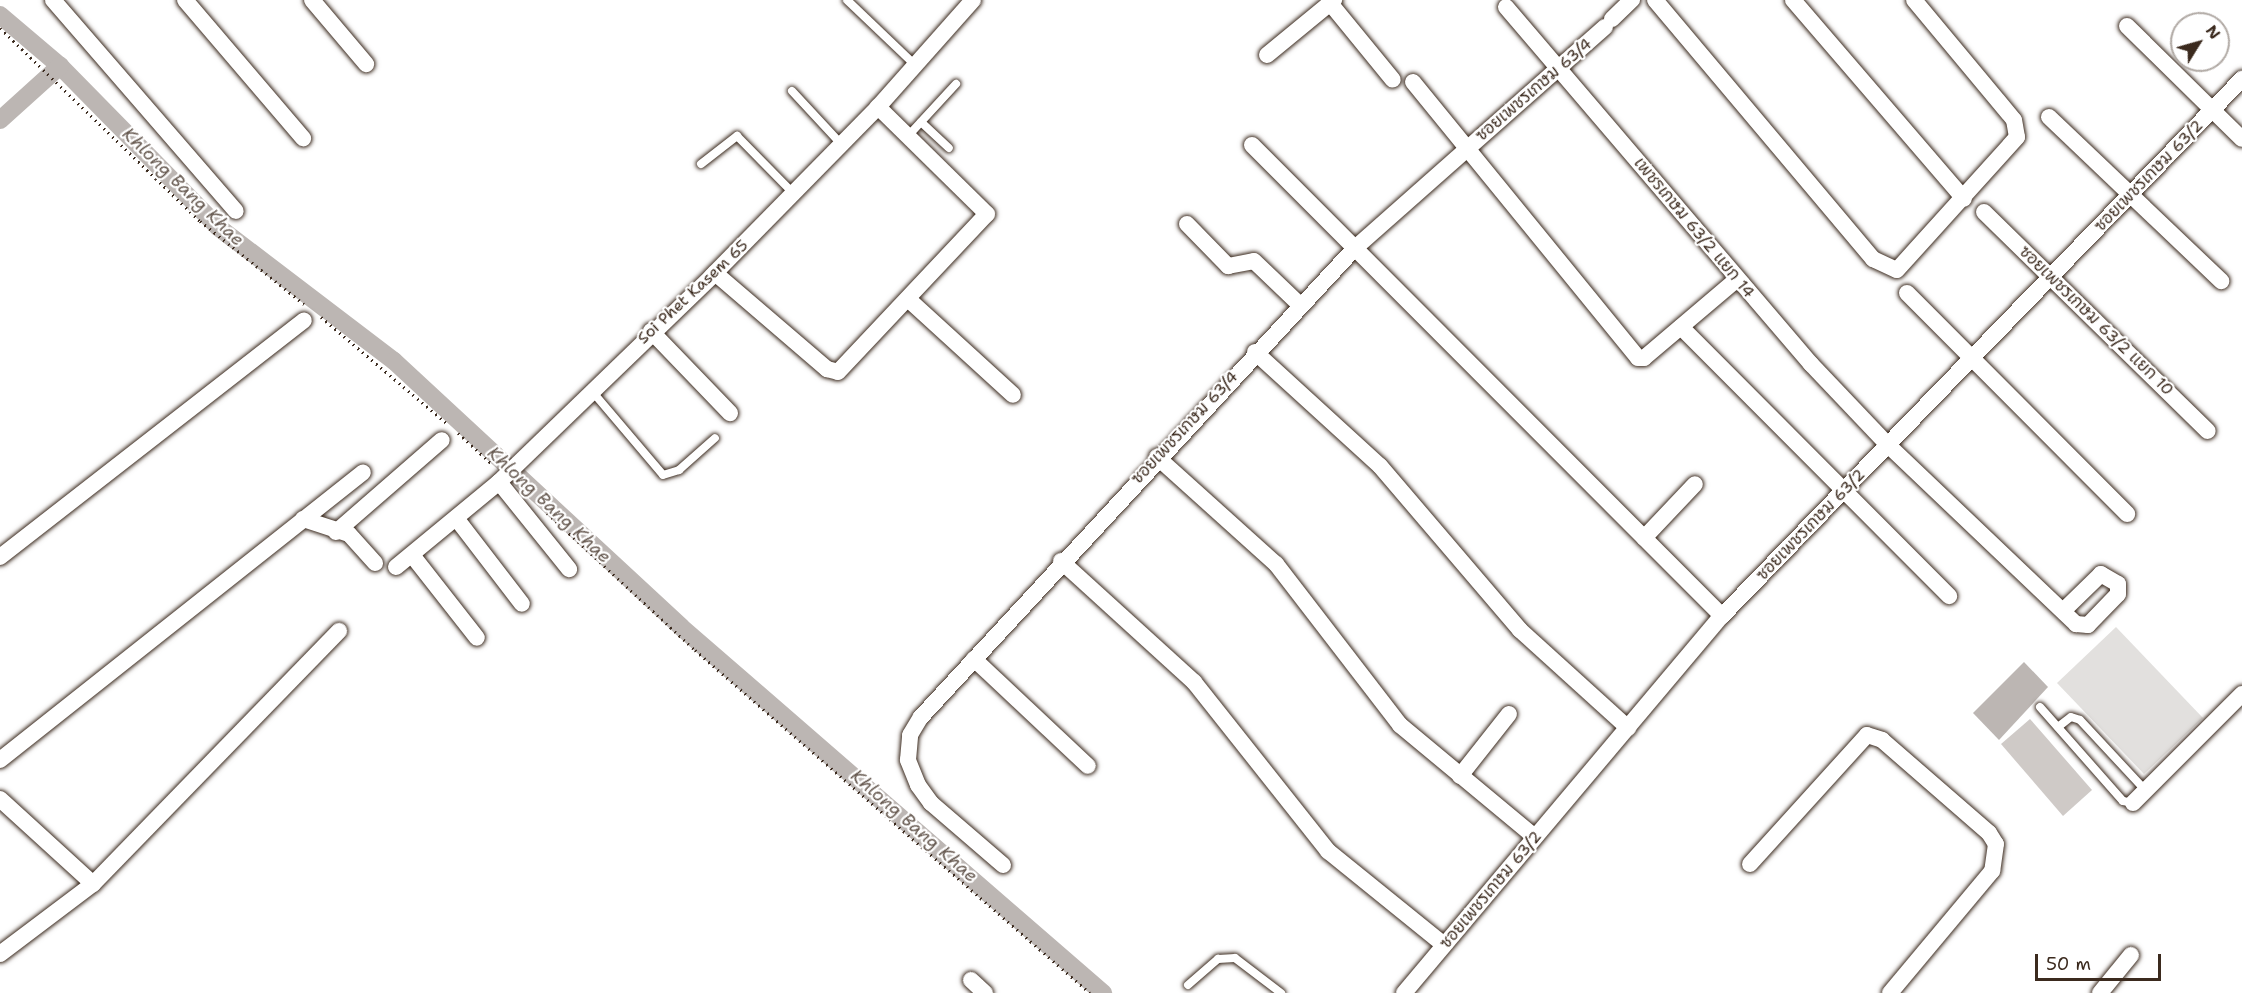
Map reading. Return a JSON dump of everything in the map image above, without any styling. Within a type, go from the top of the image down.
[{"type":"street","points":[[53,0],[236,212]]},
{"type":"street","points":[[185,0],[303,138]]},
{"type":"street","points":[[312,0],[366,64]]},
{"type":"street","name":"Soi Phet Kasem 65","points":[[396,567],[499,482],[590,390],[715,273],[878,107],[973,0]]},
{"type":"street","name":"ซอยเพชรเกษม 63/4","points":[[1003,865],[931,803],[908,760],[910,735],[921,717],[1157,457],[1354,249],[1558,69],[1632,0]]},
{"type":"street","points":[[1655,0],[1881,266],[1897,270],[1964,199],[2017,137],[2014,120],[1914,0]]},
{"type":"street","points":[[1793,0],[1964,199]]},
{"type":"street","points":[[1267,55],[1332,1],[1393,80]]},
{"type":"street","name":"เพชรเกษม 63/2 แยก 14","points":[[1506,7],[1737,279],[1888,445],[2063,611]]},
{"type":"street","points":[[2127,26],[2242,139]]},
{"type":"street","name":"ซอยเพชรเกษม 63/2","points":[[1404,993],[1722,616],[2133,194],[2242,78]]},
{"type":"street","points":[[1413,82],[1638,358],[1681,327],[1737,279]]},
{"type":"street","points":[[715,273],[832,372],[908,299],[987,214],[878,107]]},
{"type":"street","points":[[2049,117],[2133,194],[2221,281]]},
{"type":"street","points":[[1252,145],[1722,616]]},
{"type":"street","name":"ซอยเพชรเกษม 63/2 แยก 10","points":[[1984,212],[2208,431]]},
{"type":"street","points":[[1187,224],[1228,266],[1254,261],[1300,305]]},
{"type":"street","points":[[1907,293],[1970,361],[2127,514]]},
{"type":"street","points":[[908,299],[1013,395]]},
{"type":"street","points":[[0,557],[304,320]]},
{"type":"street","points":[[1681,327],[1949,596]]},
{"type":"street","points":[[651,331],[730,413]]},
{"type":"street","points":[[1255,352],[1380,465],[1520,630],[1628,728]]},
{"type":"street","points":[[336,532],[442,440]]},
{"type":"street","points":[[1157,457],[1276,564],[1400,725],[1535,837]]},
{"type":"street","points":[[0,760],[363,472]]},
{"type":"street","points":[[499,482],[569,569]]},
{"type":"street","points":[[1644,538],[1695,484]]},
{"type":"street","points":[[456,518],[522,604]]},
{"type":"street","points":[[303,519],[357,541],[375,563]]},
{"type":"street","points":[[412,555],[477,638]]},
{"type":"street","points":[[1061,561],[1194,682],[1328,851],[1444,945]]},
{"type":"street","points":[[0,954],[93,884],[339,631]]},
{"type":"street","points":[[974,659],[1088,766]]},
{"type":"street","points":[[2133,803],[2242,694]]},
{"type":"street","points":[[1460,776],[1509,714]]},
{"type":"street","points":[[1750,864],[1867,735],[1882,740],[1989,833],[1996,844],[1992,872],[1890,993]]},
{"type":"street","points":[[0,799],[93,884]]},
{"type":"street","points":[[2100,993],[2131,955]]},
{"type":"street","points":[[971,980],[985,993]]},
{"type":"lane","points":[[847,0],[915,65]]},
{"type":"lane","points":[[908,136],[956,84]]},
{"type":"lane","points":[[792,91],[841,144]]},
{"type":"lane","points":[[921,122],[949,148]]},
{"type":"lane","points":[[702,164],[737,136],[794,194]]},
{"type":"lane","points":[[590,390],[663,475],[679,470],[715,438]]},
{"type":"lane","points":[[2040,707],[2123,801],[2133,803]]},
{"type":"lane","points":[[2058,727],[2071,717],[2080,720],[2146,791]]},
{"type":"lane","points":[[1188,985],[1206,966],[1235,958],[1281,993]]},
{"type":"shaded area","points":[[2116,627],[2203,718],[2144,774],[2057,683]]},
{"type":"shaded area","points":[[2024,662],[2048,687],[1999,740],[1973,713]]},
{"type":"building","points":[[2030,719],[2092,790],[2063,816],[2001,744]]},
{"type":"waterway","name":"Khlong Bang Khae","points":[[0,15],[60,66],[218,227],[394,361],[681,627],[1103,993]]},
{"type":"waterway","points":[[0,120],[60,66]]}]
